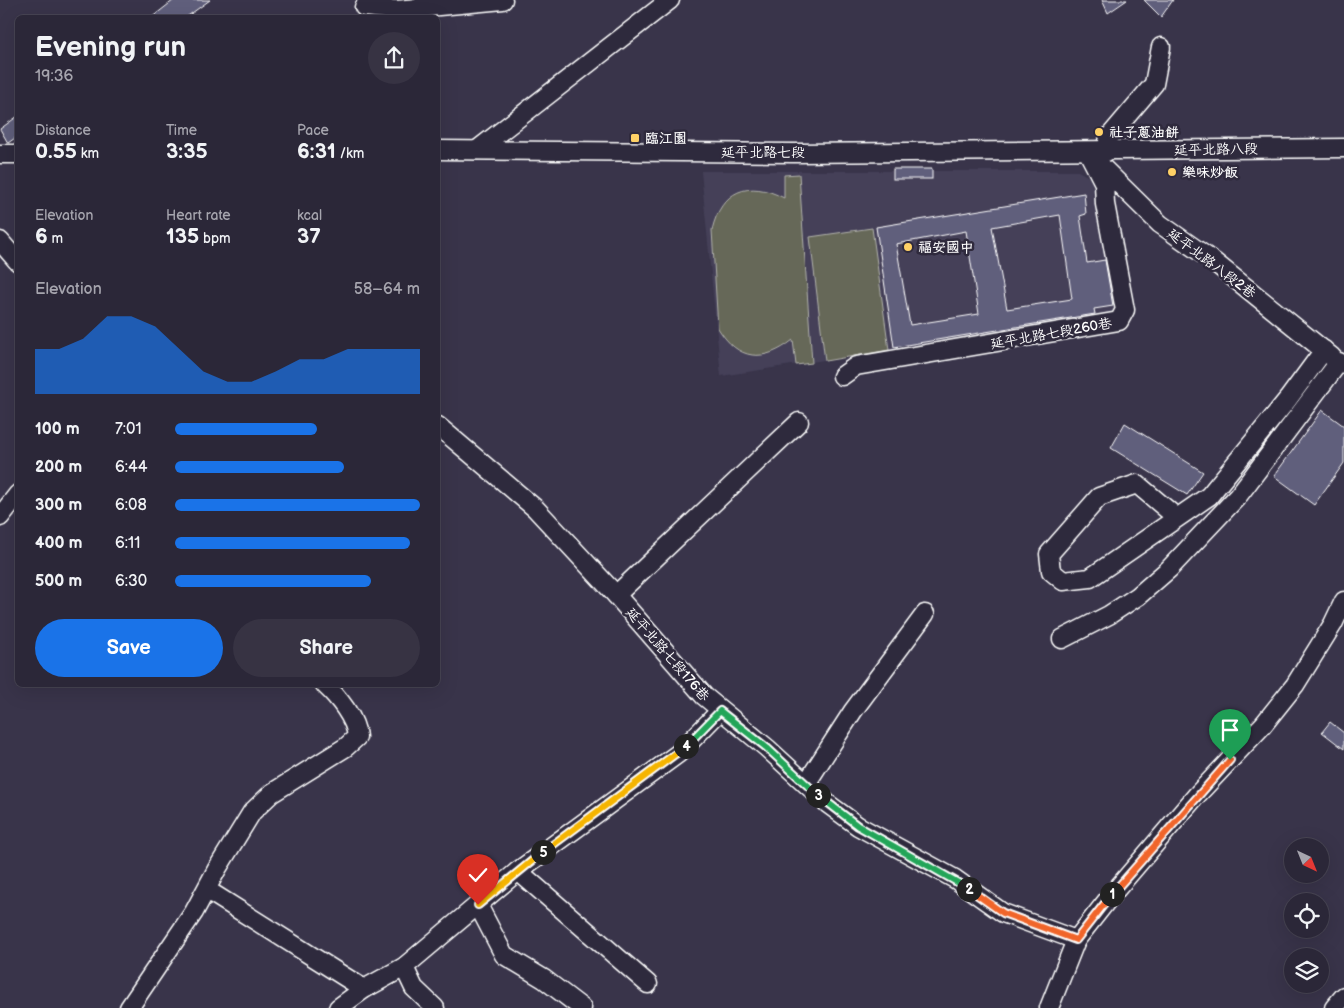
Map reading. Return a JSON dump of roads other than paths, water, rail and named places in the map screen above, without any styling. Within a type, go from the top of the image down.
[{"type":"street","points":[[364,7],[396,10],[503,0]]},
{"type":"street","points":[[477,150],[670,0]]},
{"type":"street","points":[[1106,152],[1110,137],[1154,84],[1161,47]]},
{"type":"street","name":"延平北路八段","points":[[1088,152],[1344,148]]},
{"type":"street","name":"延平北路七段","points":[[440,150],[795,153],[1088,152]]},
{"type":"street","name":"延平北路八段2巷","points":[[1088,152],[1160,224],[1213,261],[1341,364]]},
{"type":"street","name":"延平北路七段260巷","points":[[842,376],[856,366],[1118,321],[1126,310],[1105,204],[1104,183],[1088,152]]},
{"type":"street","points":[[0,154],[15,154]]},
{"type":"street","points":[[0,241],[15,258]]},
{"type":"street","points":[[1176,517],[1137,484],[1099,497],[1049,554],[1052,572],[1063,581],[1090,578],[1209,496],[1288,399],[1324,350]]},
{"type":"street","points":[[1062,639],[1124,606],[1169,569],[1238,496],[1341,364]]},
{"type":"street","points":[[616,595],[799,422]]},
{"type":"street","name":"延平北路七段176巷","points":[[440,428],[536,509],[616,595],[704,696],[858,826],[955,880],[1003,913],[1076,940]]},
{"type":"street","points":[[0,517],[15,498]]},
{"type":"street","points":[[1049,1008],[1076,940],[1115,890],[1196,796],[1262,725],[1295,685],[1333,624],[1344,601]]},
{"type":"street","points":[[806,784],[853,711],[925,614]]},
{"type":"street","points":[[129,1008],[177,939],[207,890],[216,869],[252,812],[272,793],[346,747],[357,736],[352,720],[327,687]]},
{"type":"street","points":[[338,1008],[364,989],[404,967],[518,870],[679,753],[720,711]]},
{"type":"street","points":[[518,870],[648,984]]},
{"type":"street","points":[[207,890],[364,989]]},
{"type":"street","points":[[478,905],[504,955],[544,979],[582,1008]]},
{"type":"street","points":[[404,967],[414,988],[435,1008]]},
{"type":"street","points":[[1334,1008],[1344,996]]},
{"type":"place","name":"社子蔥油餅","points":[[1099,132]]},
{"type":"place","name":"臨江園","points":[[635,138]]},
{"type":"place","name":"樂味炒飯","points":[[1172,172]]},
{"type":"place","name":"福安國中","points":[[908,247]]}]
